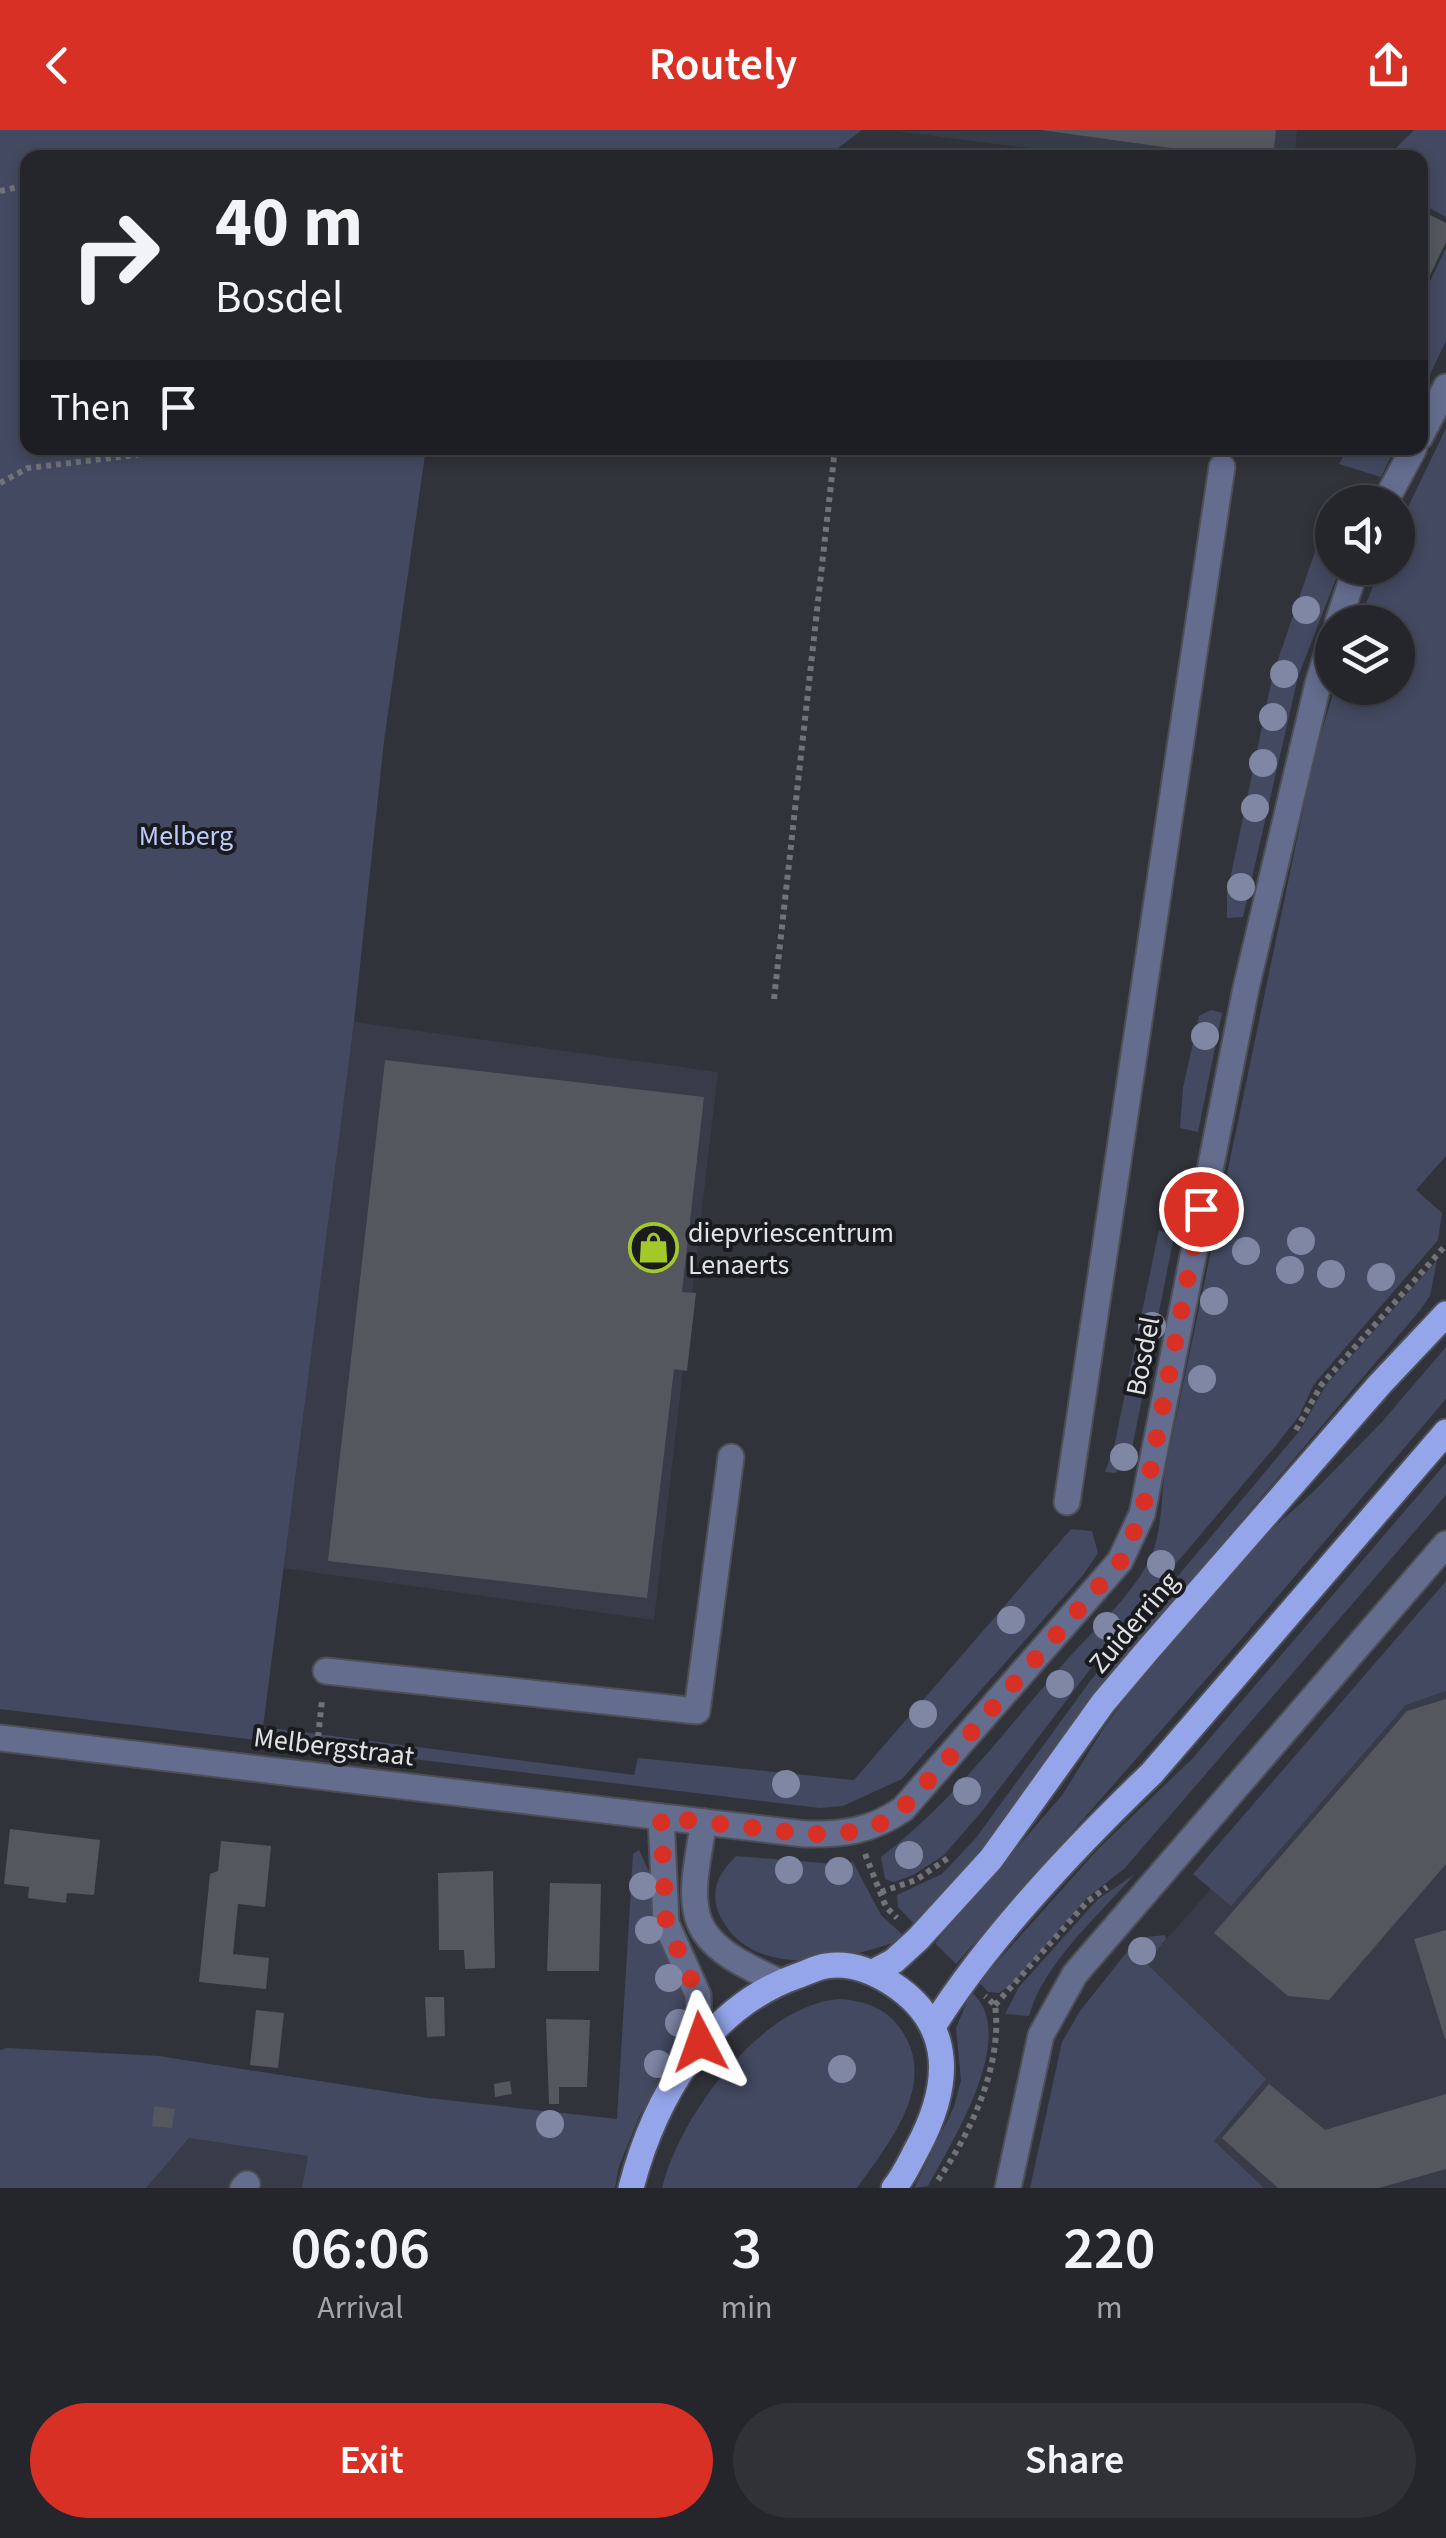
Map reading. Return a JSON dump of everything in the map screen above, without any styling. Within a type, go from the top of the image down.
[{"type":"main road","name":"Zuiderring","points":[[873,1972],[894,1961],[918,1939],[992,1859],[1146,1651],[1446,1314]]},
{"type":"main road","points":[[934,2025],[964,1977],[1104,1819],[1152,1774],[1446,1432]]},
{"type":"main road","points":[[631,2188],[643,2141],[700,2042],[736,2009],[780,1982],[826,1966],[873,1972],[910,1998],[934,2025],[942,2054],[942,2082],[934,2118],[894,2188]]},
{"type":"street","points":[[1428,421],[1446,387]]},
{"type":"street","points":[[1394,485],[1410,455]]},
{"type":"street","points":[[1067,1502],[1222,467]]},
{"type":"street","name":"Bosdel","points":[[661,1817],[835,1834],[884,1822],[914,1796],[1120,1562],[1142,1514],[1246,988],[1315,697]]},
{"type":"street","points":[[326,1671],[698,1711],[730,1457]]},
{"type":"street","points":[[1008,2188],[1041,2034],[1076,1974],[1446,1544]]},
{"type":"street","name":"Melbergstraat","points":[[0,1738],[661,1817]]},
{"type":"street","points":[[661,1817],[666,1923],[698,1995],[700,2042]]},
{"type":"street","points":[[704,1822],[693,1884],[695,1912],[712,1946],[747,1968],[780,1982]]},
{"type":"path","points":[[0,483],[28,468],[136,455]]},
{"type":"path","points":[[774,999],[834,455]]},
{"type":"path","points":[[314,1774],[326,1671]]},
{"type":"path","points":[[865,1853],[886,1906],[899,1920]]},
{"type":"path","points":[[932,2188],[957,2153],[982,2095],[998,2026],[995,2005]]},
{"type":"shaded area","points":[[1297,130],[1295,150],[1044,150],[896,131]]},
{"type":"shaded area","points":[[354,1022],[718,1072],[654,1620],[282,1568]]},
{"type":"shaded area","points":[[1446,1691],[1446,2188],[1264,2188],[1213,2141],[1145,1963],[1211,1889],[1231,1905],[1406,1705]]},
{"type":"shaded area","points":[[188,2138],[309,2156],[302,2188],[146,2188]]},
{"type":"green space","name":"Melberg","points":[[0,130],[862,130],[836,150],[20,150],[20,455],[425,455],[384,741],[354,1022],[263,1727],[634,1775],[638,1758],[854,1780],[1071,1529],[1092,1531],[1098,1553],[1083,1575],[902,1779],[843,1806],[819,1808],[0,1709]]},
{"type":"green space","points":[[1414,130],[1446,130],[1446,217],[1428,207],[1428,150],[1394,150]]},
{"type":"green space","points":[[1446,248],[1446,341],[1428,378],[1428,285]]},
{"type":"green space","points":[[1446,428],[1446,1156],[1416,1190],[1442,1213],[1438,1240],[1314,1384],[1299,1416],[1123,1626],[983,1810],[944,1855],[913,1875],[894,1882],[885,1879],[881,1857],[932,1813],[978,1764],[1122,1600],[1153,1551],[1165,1471],[1315,753],[1330,705],[1415,705],[1415,605],[1366,605],[1373,585],[1415,585],[1415,493]]},
{"type":"green space","points":[[1344,455],[1392,455],[1381,477],[1339,464]]},
{"type":"green space","points":[[1315,552],[1315,585],[1333,585],[1326,605],[1315,605],[1315,633],[1298,677],[1243,917],[1227,918],[1227,894],[1273,674]]},
{"type":"green space","points":[[1211,1010],[1222,1013],[1198,1132],[1180,1128],[1183,1088],[1199,1016]]},
{"type":"green space","points":[[1159,1230],[1174,1236],[1130,1459],[1115,1473],[1105,1472],[1114,1447]]},
{"type":"green space","points":[[1437,1260],[1430,1296],[1421,1309],[1107,1679],[1041,1779],[918,1928],[898,1907],[897,1895],[942,1874],[975,1839],[1091,1680],[1301,1429],[1326,1385]]},
{"type":"green space","points":[[1446,1347],[1446,1399],[956,1964],[935,1943],[1063,1794],[1103,1729],[1151,1663],[1244,1554],[1381,1423]]},
{"type":"green space","points":[[1446,1463],[1446,1495],[1124,1869],[1088,1897],[1015,1982],[999,1993],[988,1992],[979,1982],[1099,1848],[1192,1759]]},
{"type":"green space","points":[[1446,1581],[1446,1691],[1406,1705],[1231,1906],[1193,1874]]},
{"type":"green space","points":[[639,1850],[656,1887],[690,2004],[689,2034],[640,2115],[619,2166],[615,2188],[302,2188],[308,2156],[189,2138],[146,2188],[0,2188],[0,2050],[8,2048],[159,2056],[428,2098],[617,2119],[633,1854]]},
{"type":"green space","points":[[736,1856],[853,1862],[881,1915],[906,1938],[832,1958],[780,1958],[757,1952],[736,1938],[721,1918],[715,1900],[717,1884]]},
{"type":"green space","points":[[1135,1874],[1059,1959],[1029,2016],[1005,2014],[1019,1987],[1097,1900]]},
{"type":"green space","points":[[1165,1935],[1166,1939],[1146,1963],[1266,2079],[1214,2141],[1264,2188],[1030,2188],[1062,2042],[1080,2011],[1138,1938]]},
{"type":"green space","points":[[971,1992],[984,2010],[989,2034],[977,2089],[928,2186],[914,2188],[954,2107],[961,2080],[956,2028]]},
{"type":"green space","points":[[842,1999],[868,2004],[890,2017],[912,2051],[915,2072],[905,2113],[857,2188],[662,2188],[686,2129],[728,2068],[754,2041],[783,2020],[812,2005]]},
{"type":"building","points":[[1041,130],[1276,130],[1274,150],[1185,150]]},
{"type":"building","points":[[1428,214],[1446,223],[1446,242],[1428,279]]},
{"type":"building","points":[[385,1060],[704,1097],[682,1292],[696,1293],[687,1371],[674,1369],[647,1598],[328,1561]]},
{"type":"building","points":[[1446,1699],[1446,1864],[1329,2000],[1288,1996],[1214,1933],[1407,1711]]},
{"type":"building","points":[[10,1829],[100,1840],[94,1895],[67,1893],[66,1903],[28,1898],[29,1887],[4,1884]]},
{"type":"building","points":[[221,1841],[271,1846],[265,1907],[238,1904],[233,1954],[269,1958],[266,1989],[199,1982],[210,1874],[218,1871]]},
{"type":"building","points":[[493,1871],[495,1968],[465,1969],[464,1950],[439,1950],[438,1873]]},
{"type":"building","points":[[550,1883],[601,1884],[599,1971],[547,1971]]},
{"type":"building","points":[[1446,1930],[1446,2038],[1445,2039],[1414,1939]]},
{"type":"building","points":[[425,1997],[444,1997],[445,2036],[427,2037]]},
{"type":"building","points":[[256,2010],[284,2013],[278,2068],[250,2065]]},
{"type":"building","points":[[546,2019],[590,2020],[587,2087],[559,2087],[559,2104],[549,2104]]},
{"type":"building","points":[[510,2081],[512,2094],[495,2097],[494,2084]]},
{"type":"building","points":[[1269,2084],[1325,2130],[1446,2094],[1446,2169],[1379,2188],[1278,2188],[1222,2138]]},
{"type":"building","points":[[154,2106],[175,2109],[172,2128],[152,2126]]},
{"type":"place","name":"diepvriescentrum Lenaerts","points":[[653,1248]]},
{"type":"route","points":[[700,2042],[698,1995],[666,1923],[661,1817],[806,1834],[862,1830],[884,1822],[902,1809],[948,1759],[1120,1562],[1142,1514],[1201,1209]]}]
